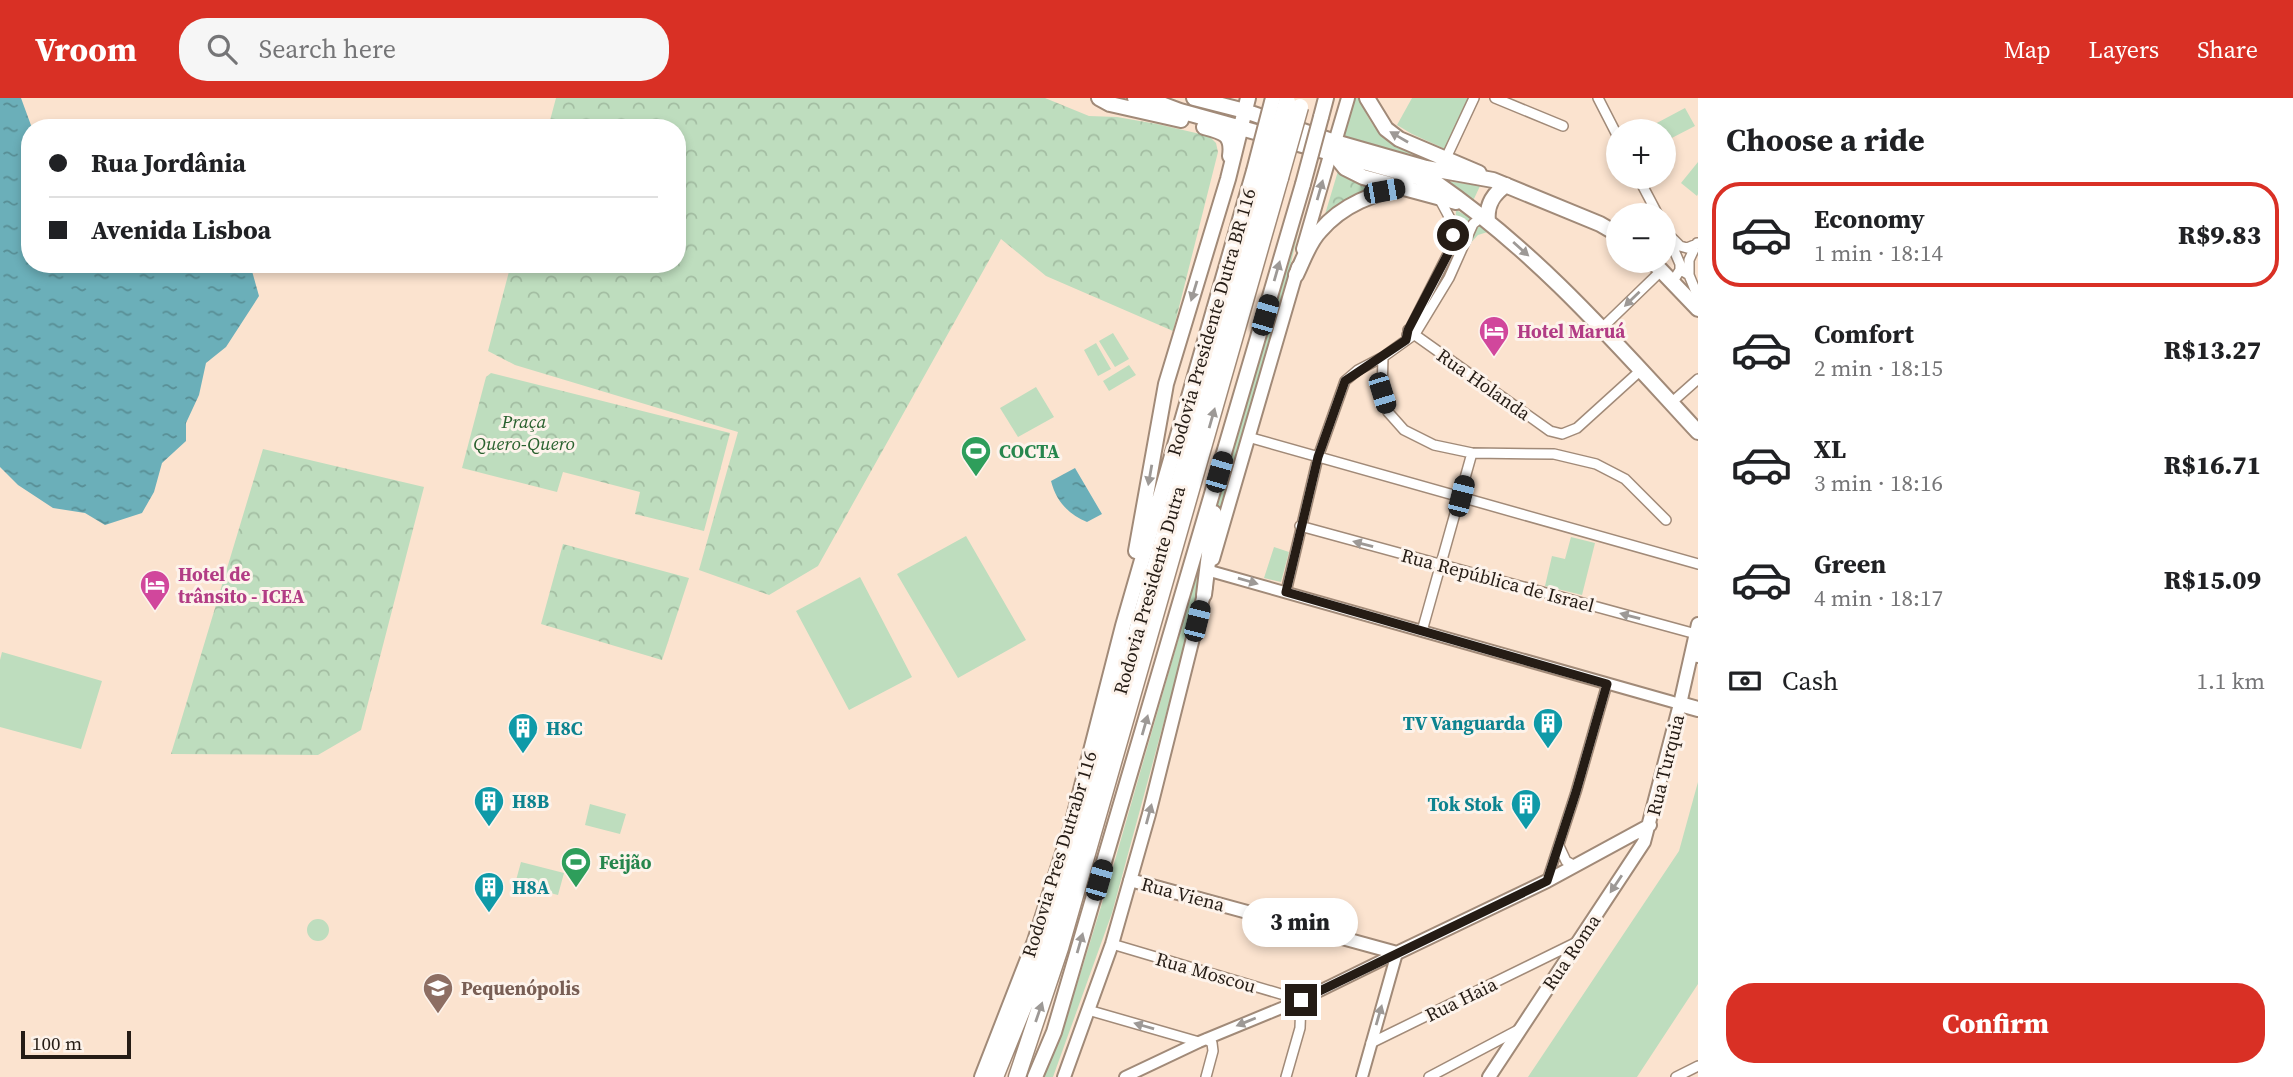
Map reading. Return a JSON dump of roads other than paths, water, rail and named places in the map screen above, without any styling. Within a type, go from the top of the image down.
[{"type":"highway","name":"Rodovia Presidente Dutra","points":[[995,1077],[1048,948],[1290,101]]},
{"type":"highway","name":"Rodovia Presidente Dutra","points":[[1017,1077],[1060,948],[1267,174]]},
{"type":"main road","points":[[1098,98],[1110,104],[1220,131],[1231,143],[1228,179]]},
{"type":"main road","points":[[1135,98],[1154,100],[1241,127],[1333,149],[1499,182]]},
{"type":"main road","points":[[1194,98],[1247,105],[1333,149],[1435,183],[1469,205],[1569,293],[1698,432]]},
{"type":"main road","points":[[1035,1077],[1054,1032],[1326,98]]},
{"type":"main road","points":[[1064,1077],[1112,944],[1149,814],[1210,570],[1348,98]]},
{"type":"main road","points":[[1367,98],[1374,114],[1386,130],[1399,139],[1606,227]]},
{"type":"main road","points":[[1123,626],[1166,384],[1228,179],[1247,105]]},
{"type":"main road","points":[[1333,149],[1345,168],[1363,177],[1469,205]]},
{"type":"main road","name":"Rodovia Presidente Dutra BR 116","points":[[1123,626],[1267,174]]},
{"type":"main road","points":[[1488,221],[1487,212],[1499,182]]},
{"type":"main road","points":[[1296,275],[1318,232],[1337,216],[1361,199],[1407,187]]},
{"type":"main road","points":[[1671,273],[1676,276],[1698,309]]},
{"type":"main road","points":[[1204,595],[1219,472]]},
{"type":"main road","name":"Rodovia Pres Dutrabr 116","points":[[982,1077],[1035,941],[1072,825],[1123,626]]},
{"type":"main road","points":[[1697,629],[1698,655]]},
{"type":"main road","name":"Rua Turquia","points":[[1650,825],[1697,629]]},
{"type":"main road","points":[[1680,704],[1698,709]]},
{"type":"main road","points":[[1397,953],[1547,881],[1650,825]]},
{"type":"main road","name":"Rua Roma","points":[[1489,1077],[1644,842],[1650,825]]},
{"type":"main road","name":"Rua Viena","points":[[1130,880],[1397,953]]},
{"type":"street","points":[[1426,168],[1446,158],[1474,98]]},
{"type":"street","points":[[1495,98],[1563,126]]},
{"type":"street","points":[[1598,98],[1609,119]]},
{"type":"street","points":[[1412,332],[1451,248],[1453,224],[1439,198]]},
{"type":"street","points":[[1286,592],[1318,457],[1345,381],[1406,340],[1449,278],[1473,224],[1479,219],[1488,221]]},
{"type":"street","points":[[1676,241],[1687,248],[1698,243]]},
{"type":"street","points":[[1698,243],[1689,260],[1689,275],[1698,297]]},
{"type":"street","points":[[1676,254],[1680,264],[1676,276],[1689,275]]},
{"type":"street","points":[[1602,328],[1650,273]]},
{"type":"street","name":"Rua Holanda","points":[[1412,332],[1550,431],[1562,434],[1577,428],[1641,370]]},
{"type":"street","points":[[1384,357],[1382,393],[1388,412],[1404,430],[1434,444],[1472,453],[1554,454],[1596,464],[1625,479],[1667,520]]},
{"type":"street","points":[[1671,403],[1698,379]]},
{"type":"street","points":[[1248,437],[1698,564]]},
{"type":"street","points":[[1422,631],[1472,453]]},
{"type":"street","name":"Rua República de Israel","points":[[1300,526],[1697,629]]},
{"type":"street","points":[[1210,570],[1680,704]]},
{"type":"street","points":[[1547,881],[1607,684]]},
{"type":"street","points":[[1559,846],[1566,861],[1575,866]]},
{"type":"street","name":"Rua Haia","points":[[1371,1043],[1578,942]]},
{"type":"street","name":"Rua Moscou","points":[[1112,944],[1301,1000]]},
{"type":"street","points":[[1129,1076],[1203,1040],[1301,1000],[1397,953]]},
{"type":"street","points":[[1362,1077],[1397,953]]},
{"type":"street","points":[[1551,955],[1560,958],[1563,964]]},
{"type":"street","points":[[1286,1077],[1300,1028],[1301,1000]]},
{"type":"street","points":[[1088,1010],[1212,1043],[1213,1051],[1206,1077]]},
{"type":"street","points":[[1429,1077],[1518,1030]]},
{"type":"street","points":[[1485,1048],[1494,1051],[1498,1063]]},
{"type":"street","points":[[1676,1077],[1698,1066]]},
{"type":"water","points":[[0,98],[21,98],[29,119],[21,119],[21,273],[253,273],[259,296],[226,347],[206,363],[199,395],[186,423],[186,441],[162,463],[154,492],[142,513],[105,525],[85,513],[53,508],[18,485],[0,467]]},
{"type":"water","points":[[1075,468],[1102,514],[1087,522],[1064,506],[1051,481]]},
{"type":"place","name":"Hotel Maruá","points":[[1494,358]]},
{"type":"place","name":"COCTA","points":[[976,478]]},
{"type":"place","name":"Hotel de trânsito - ICEA","points":[[155,612]]},
{"type":"place","name":"TV Vanguarda","points":[[1548,750]]},
{"type":"place","name":"H8C","points":[[523,755]]},
{"type":"place","name":"H8B","points":[[489,828]]},
{"type":"place","name":"Tok Stok","points":[[1526,831]]},
{"type":"place","name":"Feijão","points":[[576,889]]},
{"type":"place","name":"H8A","points":[[489,914]]},
{"type":"place","name":"Pequenópolis","points":[[438,1015]]},
{"type":"park label","name":"Praça Quero-Quero","points":[[524,432]]}]
